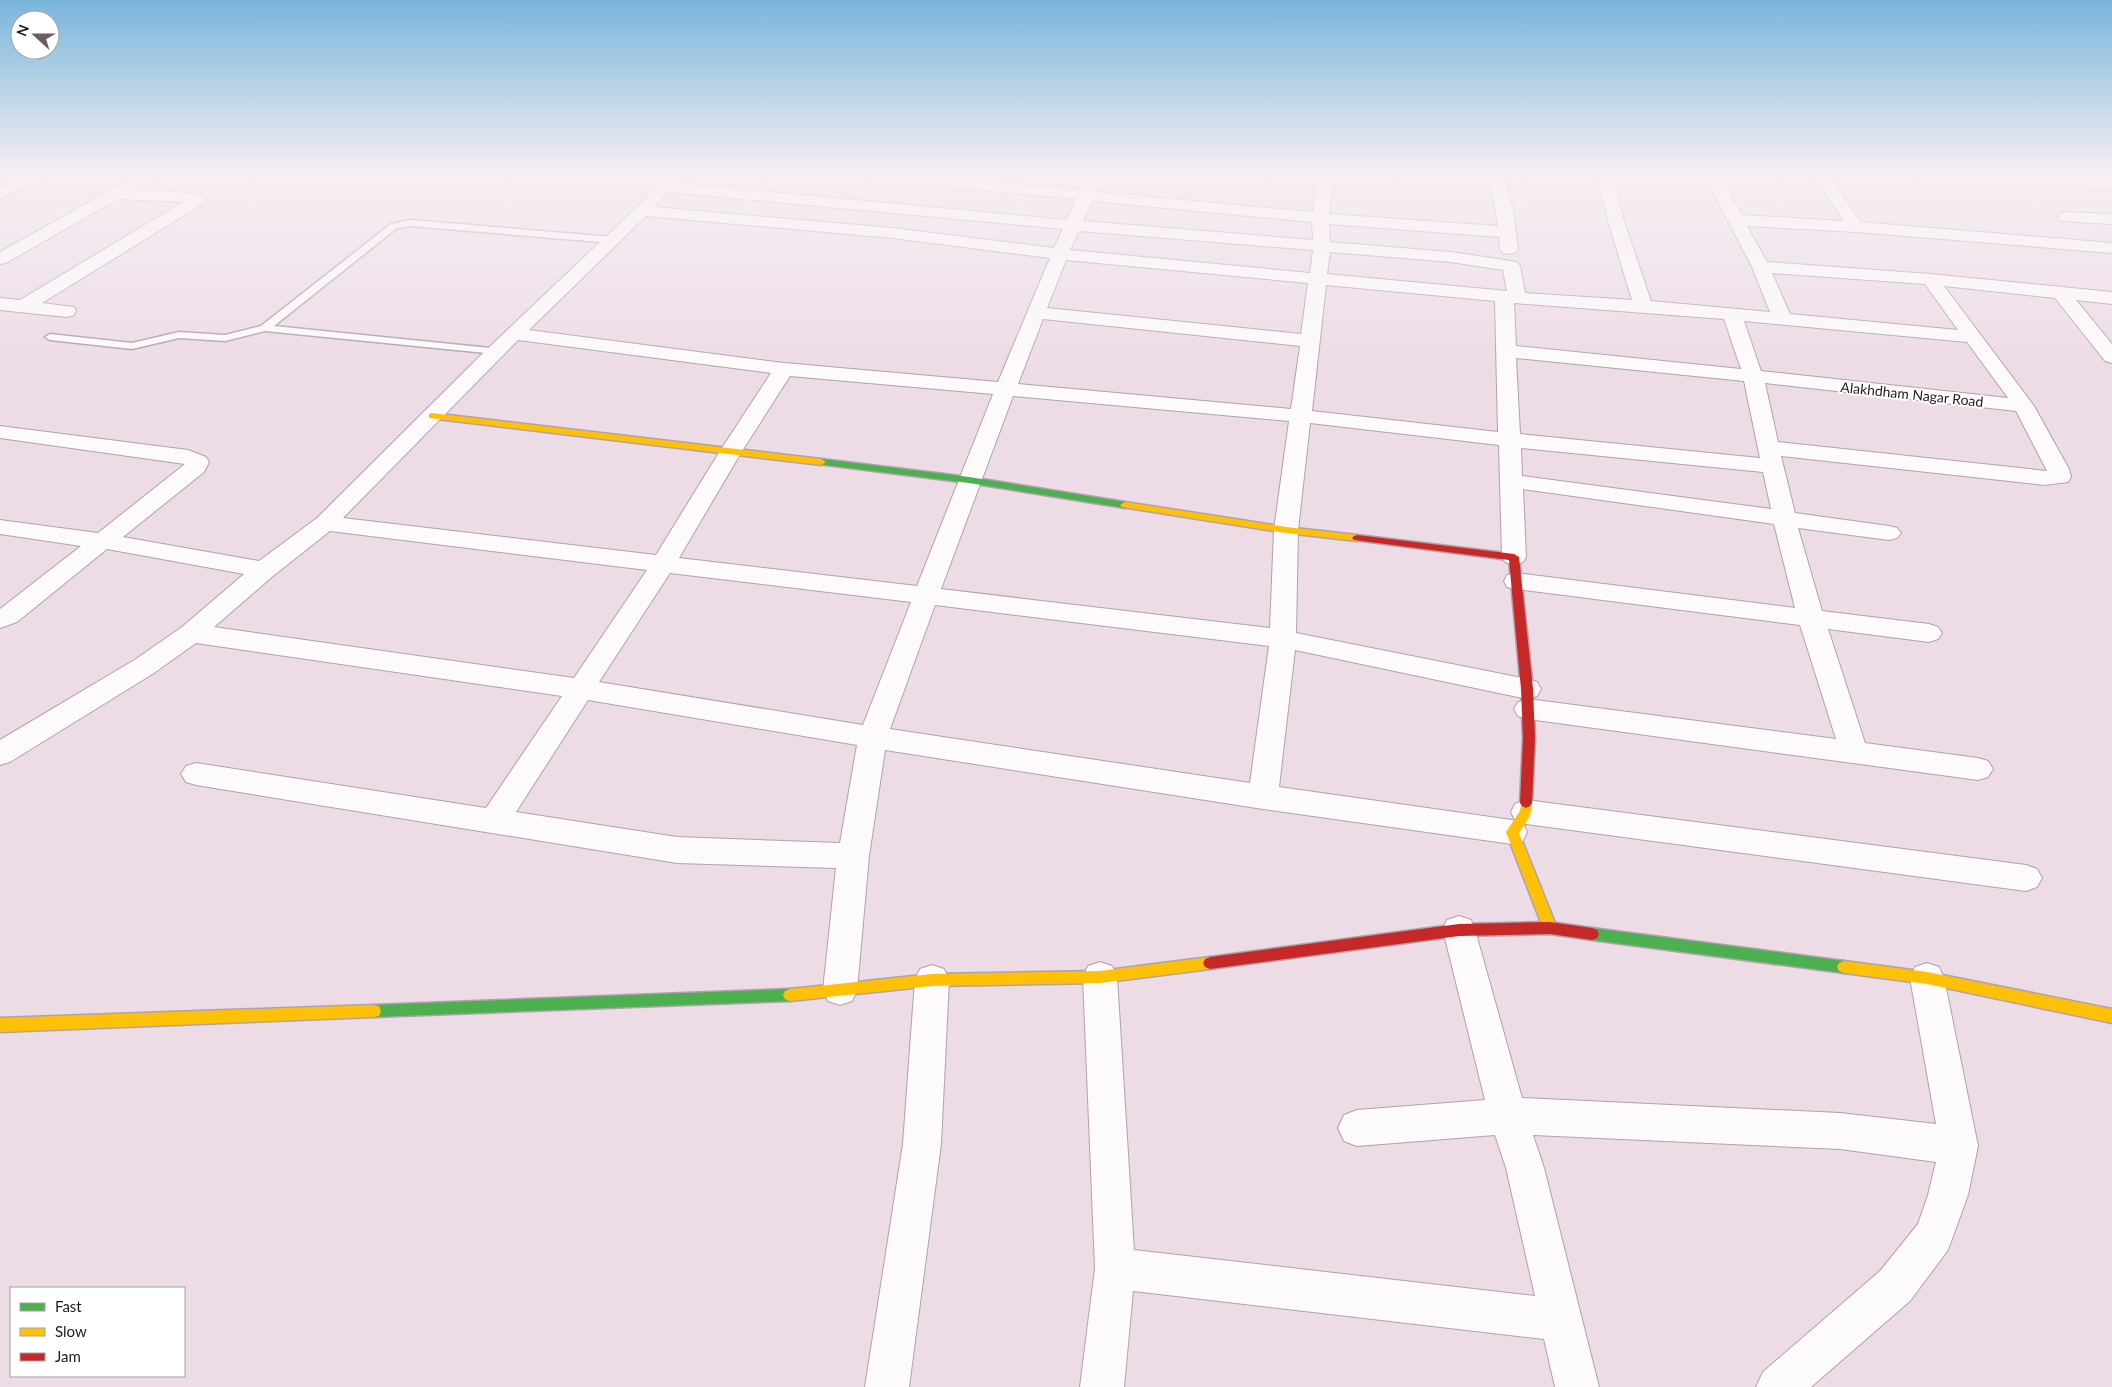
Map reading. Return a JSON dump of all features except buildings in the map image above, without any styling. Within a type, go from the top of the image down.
[{"type":"street","points":[[0,259],[34,240]]},
{"type":"street","points":[[22,307],[133,240]]},
{"type":"street","points":[[0,754],[144,666],[191,633],[264,570],[325,523],[496,351],[612,240]]},
{"type":"street","points":[[946,240],[1060,254],[1318,279],[1510,297],[1782,318],[1973,337]]},
{"type":"street","points":[[840,990],[853,856],[873,737],[969,480],[1066,240]]},
{"type":"street","points":[[1247,240],[1451,257],[1511,266]]},
{"type":"street","points":[[1263,797],[1284,639],[1286,530],[1302,416],[1322,240]]},
{"type":"street","points":[[1507,240],[1511,266],[1506,351],[1511,481],[1515,569],[1527,699],[1519,822],[1550,928]]},
{"type":"street","points":[[1622,240],[1643,306]]},
{"type":"street","points":[[1746,240],[1761,267],[1782,318]]},
{"type":"street","points":[[2006,240],[2104,248]]},
{"type":"street","points":[[1761,267],[1930,279],[2112,298]]},
{"type":"street","name":"Alakhdham Nagar Road","points":[[1930,279],[2024,406]]},
{"type":"street","points":[[2060,292],[2112,357]]},
{"type":"street","points":[[0,304],[67,312]]},
{"type":"street","points":[[1037,313],[1311,341]]},
{"type":"street","points":[[1732,314],[1753,376],[1784,518],[1811,618],[1854,752]]},
{"type":"street","points":[[514,334],[784,369],[1302,416],[1510,440],[1771,457],[2045,478],[2060,477],[2058,469],[2024,406]]},
{"type":"street","name":"Alakhdham Nagar Road","points":[[1506,351],[2024,406]]},
{"type":"street","points":[[494,821],[579,689],[663,564],[731,451],[784,369]]},
{"type":"street","points":[[432,416],[969,480],[1286,530],[1811,618],[1929,633]]},
{"type":"street","points":[[0,432],[188,457],[198,462],[196,467],[103,541],[8,616],[0,619]]},
{"type":"street","points":[[1511,481],[1889,532]]},
{"type":"street","points":[[325,523],[1284,639],[1527,699],[1854,752],[1978,769]]},
{"type":"street","points":[[0,527],[103,541],[264,570]]},
{"type":"street","points":[[191,633],[579,689],[873,737],[1263,797],[1519,822],[2026,878]]},
{"type":"street","points":[[196,774],[677,850],[853,856]]},
{"type":"street","points":[[0,1026],[806,994],[932,980],[1100,978],[1459,930],[1550,928],[1927,978],[2112,1016]]},
{"type":"street","points":[[1459,930],[1508,1116],[1525,1168],[1577,1387]]},
{"type":"street","points":[[1100,978],[1115,1268],[1102,1387]]},
{"type":"street","points":[[1778,1387],[1895,1286],[1934,1236],[1948,1195],[1959,1146],[1927,978]]},
{"type":"street","points":[[887,1387],[922,1144],[932,980]]},
{"type":"street","points":[[1357,1128],[1508,1116],[1840,1131],[1959,1146]]},
{"type":"street","points":[[1115,1268],[1561,1320]]},
{"type":"lane","points":[[265,328],[377,240]]},
{"type":"lane","points":[[50,338],[132,346],[147,344],[178,335],[225,338],[265,328],[496,351]]},
{"type":"traffic: fast","points":[[821,462],[969,480],[1125,505]]},
{"type":"traffic: fast","points":[[1592,934],[1844,967]]},
{"type":"traffic: fast","points":[[374,1011],[790,995]]},
{"type":"traffic: slow","points":[[432,416],[821,462]]},
{"type":"traffic: slow","points":[[1125,505],[1286,530],[1357,538]]},
{"type":"traffic: slow","points":[[1526,803],[1526,812],[1512,832],[1550,928]]},
{"type":"traffic: slow","points":[[790,995],[932,980],[1100,977],[1210,963]]},
{"type":"traffic: slow","points":[[1844,967],[1927,978],[2112,1016]]},
{"type":"traffic: slow","points":[[0,1025],[374,1011]]},
{"type":"traffic: jam","points":[[1357,538],[1514,557],[1527,689],[1529,738],[1526,803]]},
{"type":"traffic: jam","points":[[1210,963],[1459,930],[1550,928],[1592,934]]}]
